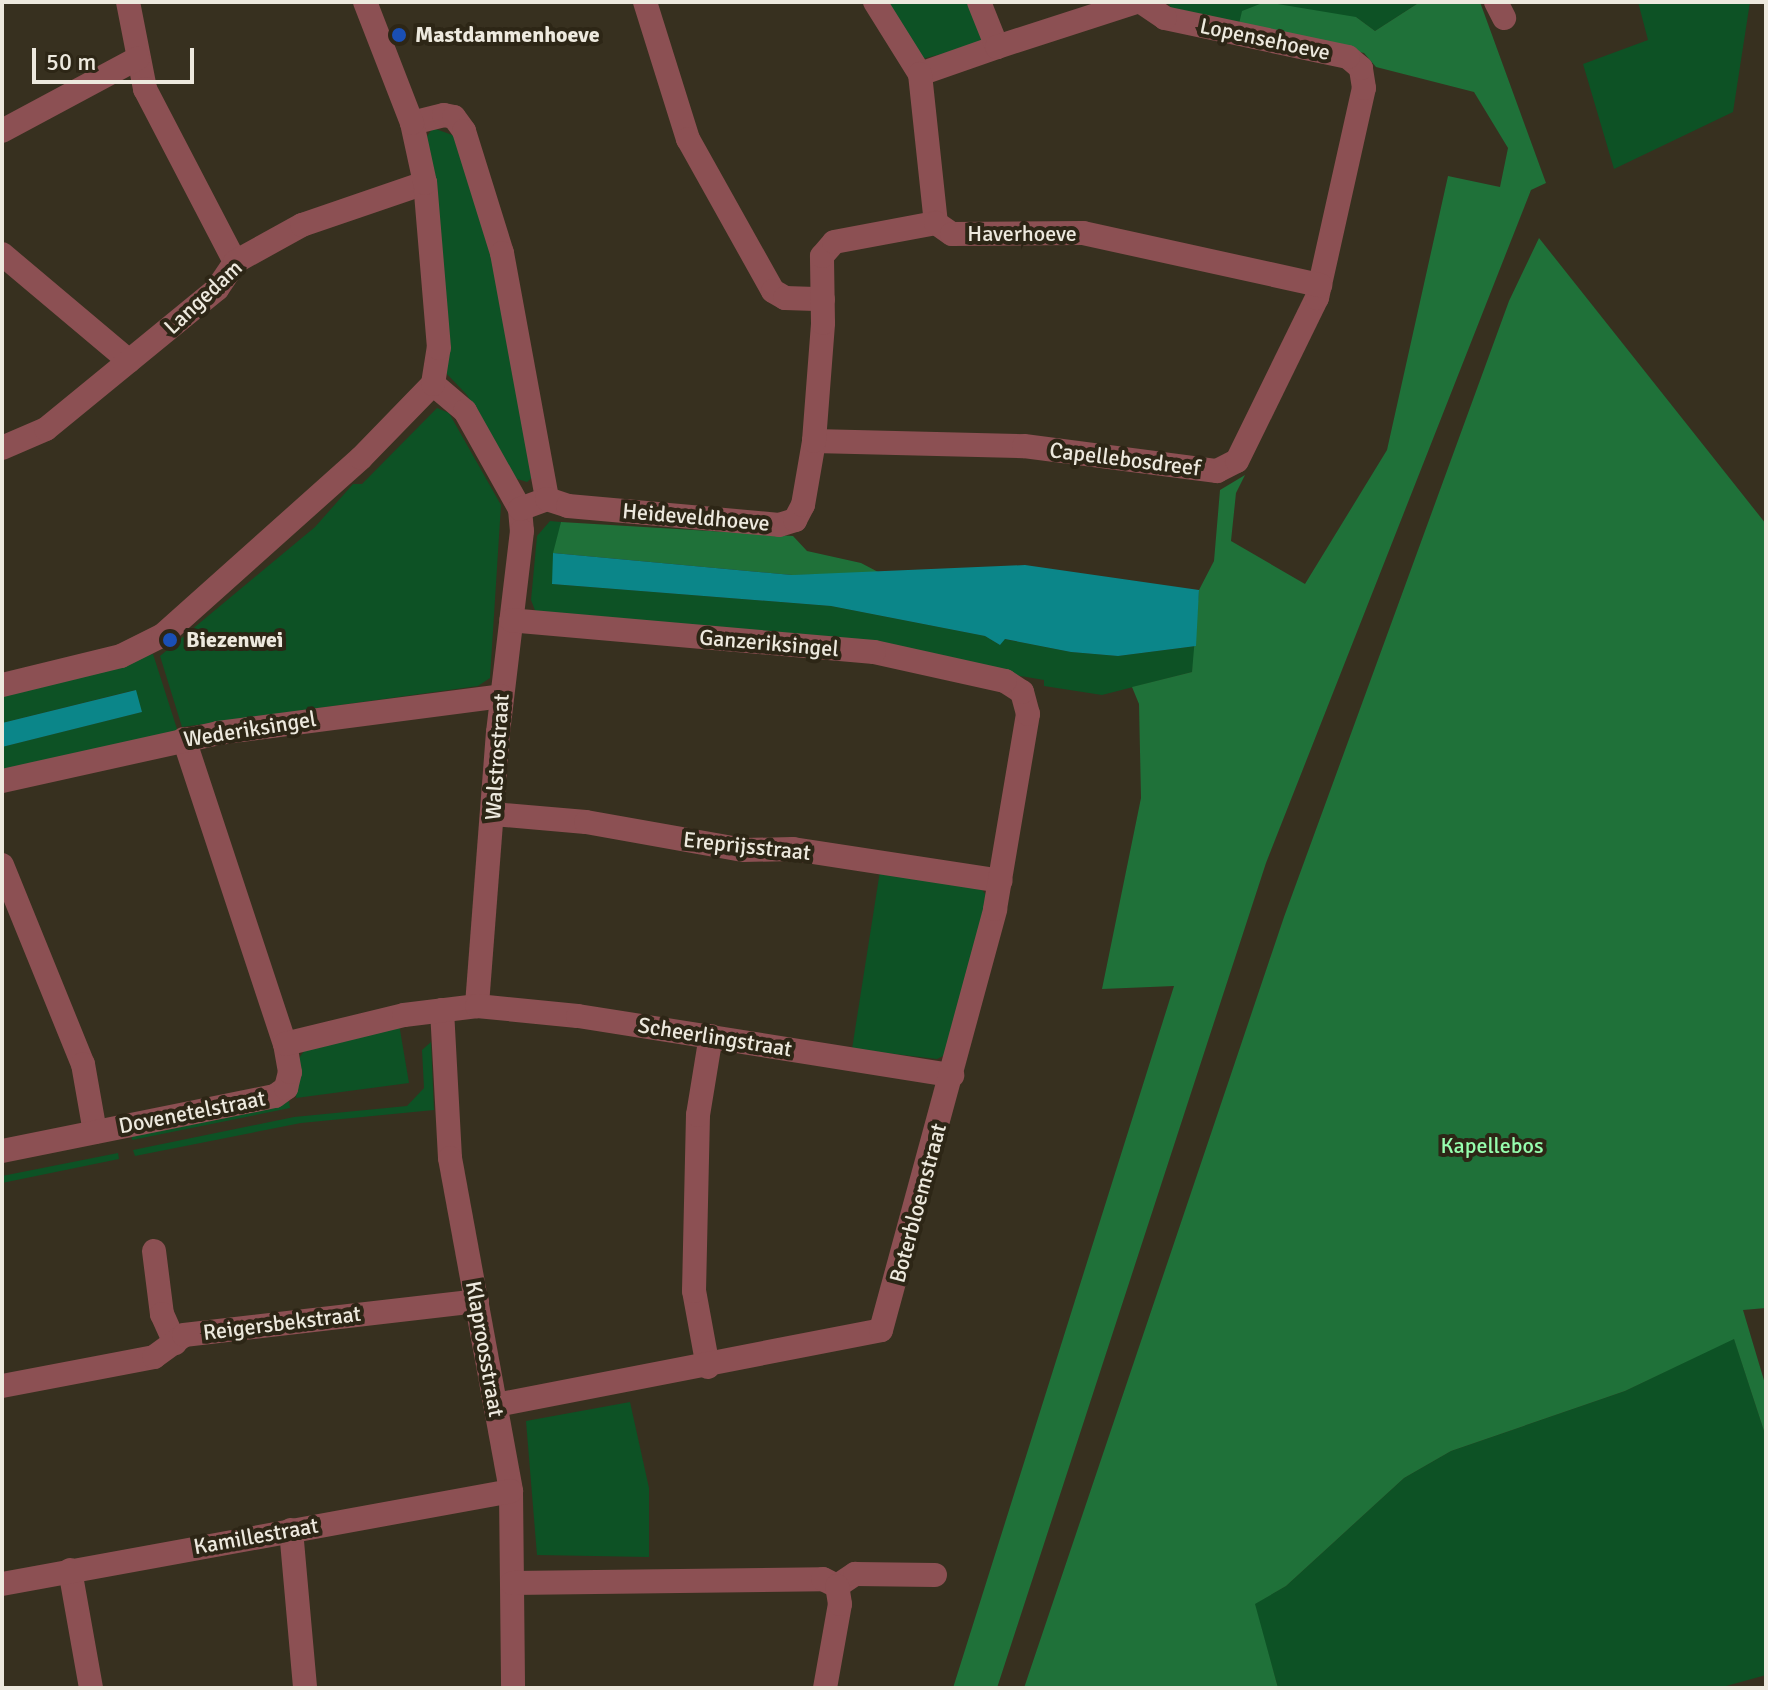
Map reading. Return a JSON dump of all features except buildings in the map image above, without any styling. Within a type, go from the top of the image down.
[{"type":"street","points":[[128,2],[145,89],[235,262]]},
{"type":"street","points":[[2,685],[121,656],[150,643],[250,560],[408,414],[433,384],[439,348],[425,183],[412,123],[365,2]]},
{"type":"street","points":[[645,2],[688,139],[773,291],[785,298],[823,299]]},
{"type":"street","points":[[875,2],[920,74],[936,223]]},
{"type":"street","points":[[979,2],[997,47]]},
{"type":"street","name":"Lopensehoeve","points":[[920,74],[1138,2],[1165,18],[1348,57],[1361,68],[1364,88],[1320,285]]},
{"type":"street","points":[[2,131],[138,58]]},
{"type":"street","points":[[412,123],[444,115],[454,117],[464,131],[502,253],[547,499],[520,509],[465,411],[433,384]]},
{"type":"street","name":"Langedam","points":[[2,448],[46,429],[217,289],[235,262],[302,225],[425,183]]},
{"type":"street","name":"Haverhoeve","points":[[823,299],[822,256],[834,242],[936,223],[952,234],[1083,233],[1320,285]]},
{"type":"street","points":[[2,254],[129,361]]},
{"type":"street","name":"Capellebosdreef","points":[[814,441],[1024,446],[1229,468],[1311,315],[1320,285]]},
{"type":"street","name":"Heideveldhoeve","points":[[547,499],[568,506],[779,525],[795,520],[803,505],[814,441],[823,299]]},
{"type":"street","name":"Walstrostraat","points":[[477,1006],[502,696],[522,531],[520,509]]},
{"type":"street","name":"Ganzeriksingel","points":[[511,620],[874,652],[1005,681],[1022,692]]},
{"type":"street","name":"Boterbloemstraat","points":[[496,1405],[708,1367],[881,1330],[952,1075],[1001,881],[1028,714],[1022,692]]},
{"type":"street","name":"Wederiksingel","points":[[2,781],[184,739],[502,696]]},
{"type":"street","name":"Dovenetelstraat","points":[[2,1151],[275,1096],[286,1088],[290,1072],[285,1044],[184,739]]},
{"type":"street","name":"Ereprijsstraat","points":[[493,814],[586,822],[743,850],[793,849],[1001,881]]},
{"type":"street","points":[[2,865],[83,1064],[95,1132]]},
{"type":"street","points":[[285,1044],[442,1010],[477,1006]]},
{"type":"street","name":"Scheerlingstraat","points":[[477,1006],[711,1036],[952,1075]]},
{"type":"street","name":"Klaproosstraat","points":[[442,1010],[450,1158],[511,1491],[513,1688]]},
{"type":"street","points":[[708,1367],[694,1277],[698,1115],[711,1036]]},
{"type":"street","points":[[154,1251],[162,1314],[175,1343]]},
{"type":"street","name":"Reigersbekstraat","points":[[2,1386],[154,1357],[184,1335],[477,1301]]},
{"type":"street","name":"Kamillestraat","points":[[2,1584],[511,1491]]},
{"type":"street","points":[[291,1530],[305,1688]]},
{"type":"street","points":[[70,1570],[91,1688]]},
{"type":"street","points":[[837,1586],[855,1574],[935,1575]]},
{"type":"street","points":[[512,1583],[823,1579],[837,1586]]},
{"type":"street","points":[[825,1688],[840,1604],[837,1586]]},
{"type":"green space","points":[[885,2],[973,2],[989,42],[922,59]]},
{"type":"green space","points":[[1167,2],[1420,2],[1375,31],[1356,17],[1239,24],[1172,9]]},
{"type":"green space","points":[[1265,2],[1356,17],[1375,31],[1420,2],[1480,2],[1546,183],[1531,190],[1266,863],[997,1688],[953,1688],[1174,986],[1102,989],[1141,798],[1139,704],[1132,687],[1192,672],[1199,590],[1214,561],[1220,490],[1245,475],[1236,493],[1231,541],[1305,584],[1387,450],[1448,176],[1500,187],[1508,148],[1474,92],[1376,67],[1364,53],[1239,24],[1242,11]]},
{"type":"green space","points":[[1638,2],[1750,2],[1733,112],[1614,169],[1583,64],[1648,40]]},
{"type":"green space","points":[[433,128],[455,136],[493,254],[534,476],[527,482],[514,478],[467,395],[445,372],[425,139]]},
{"type":"green space","name":"Kapellebos","points":[[1539,238],[1766,524],[1766,1308],[1743,1310],[1766,1387],[1766,1437],[1734,1339],[1625,1391],[1451,1451],[1404,1478],[1286,1586],[1255,1604],[1278,1688],[1024,1688],[1284,917],[1509,301]]},
{"type":"green space","points":[[437,408],[449,413],[501,505],[490,678],[478,686],[182,727],[160,656],[315,527],[353,484],[362,484]]},
{"type":"green space","points":[[550,521],[561,522],[552,584],[831,606],[985,636],[1000,645],[1004,639],[1071,652],[1118,656],[1196,646],[1192,672],[1102,695],[1044,686],[1044,680],[1015,675],[536,613],[531,600],[537,536]]},
{"type":"green space","points":[[561,522],[793,536],[807,551],[861,563],[882,574],[792,575],[553,553]]},
{"type":"green space","points":[[153,654],[178,732],[2,774],[2,747],[142,712],[135,690],[2,723],[2,695]]},
{"type":"green space","points":[[880,871],[980,887],[989,899],[945,1055],[937,1059],[852,1049]]},
{"type":"green space","points":[[399,1024],[409,1083],[296,1098],[297,1061],[304,1051]]},
{"type":"green space","points":[[431,1042],[434,1110],[301,1123],[135,1156],[133,1150],[294,1117],[407,1106],[424,1088],[422,1050]]},
{"type":"green space","points":[[289,1101],[290,1108],[132,1140],[132,1133]]},
{"type":"green space","points":[[118,1153],[119,1159],[2,1183],[2,1176]]},
{"type":"green space","points":[[1734,1338],[1766,1437],[1766,1675],[1719,1688],[1278,1688],[1254,1604],[1286,1586],[1404,1478],[1451,1451],[1625,1391]]},
{"type":"green space","points":[[630,1402],[649,1488],[649,1557],[537,1555],[526,1421]]},
{"type":"water","points":[[553,553],[792,575],[1025,565],[1199,590],[1196,646],[1118,656],[1071,652],[1005,639],[1000,645],[985,636],[831,606],[552,584]]},
{"type":"water","points":[[136,690],[142,712],[2,747],[2,723]]},
{"type":"place","name":"Mastdammenhoeve","points":[[399,35]]},
{"type":"place","name":"Biezenwei","points":[[170,640]]}]
